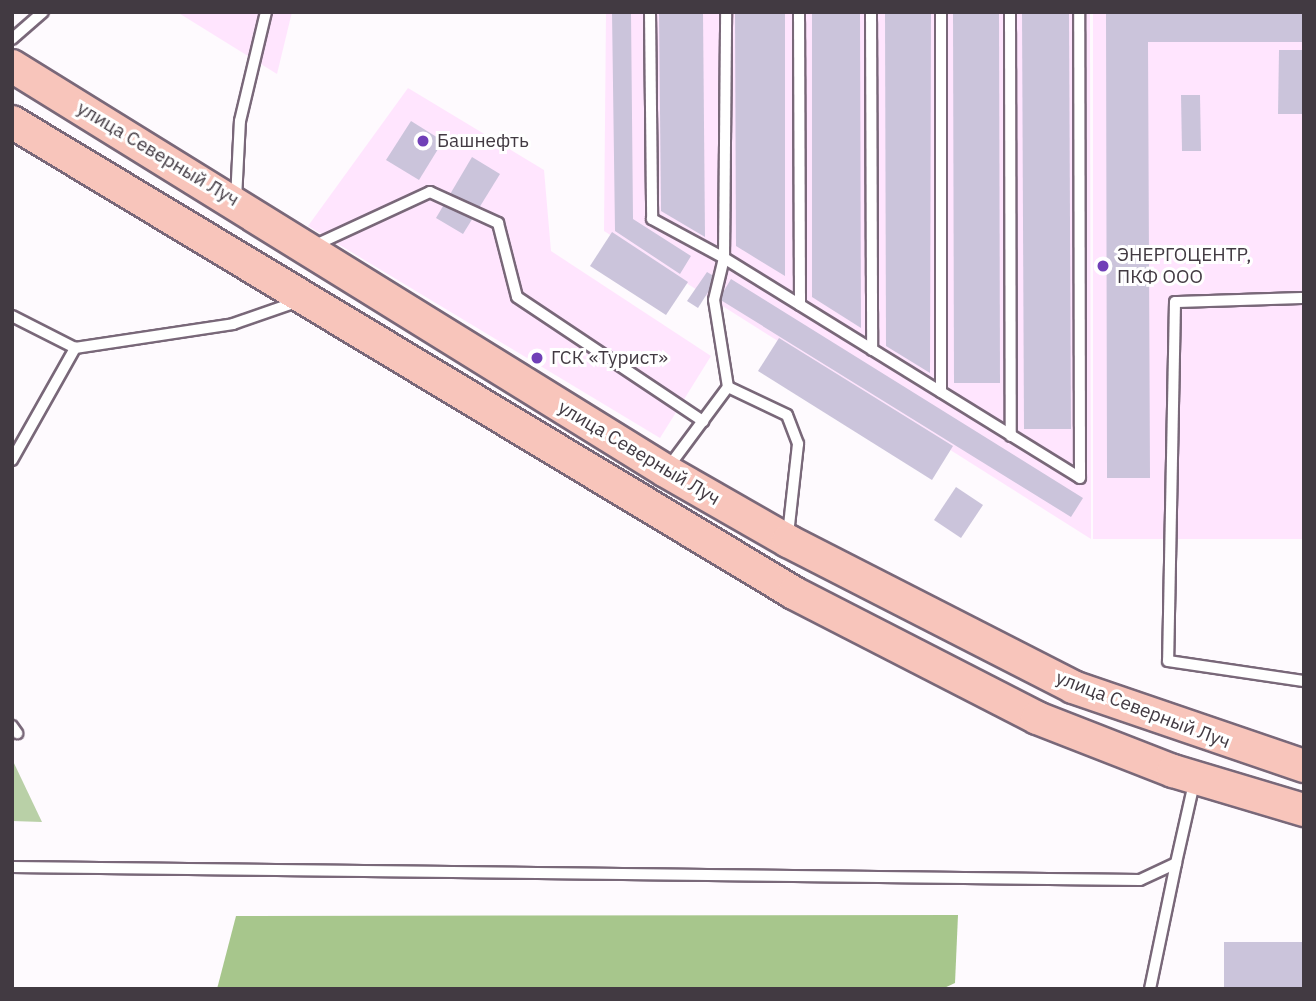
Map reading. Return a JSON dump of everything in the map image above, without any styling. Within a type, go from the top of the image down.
[{"type":"main road","name":"улица Северный Луч","points":[[12,66],[236,202],[666,471],[788,541],[1073,687],[1304,766]]},
{"type":"main road","points":[[12,122],[794,593],[1037,718],[1196,777],[1304,810]]},
{"type":"lane","points":[[12,39],[43,12]]},
{"type":"lane","points":[[236,202],[240,121],[266,12]]},
{"type":"lane","points":[[650,12],[653,219],[724,258],[1080,478],[1079,12]]},
{"type":"lane","points":[[666,471],[728,387],[713,300],[724,258],[726,12]]},
{"type":"lane","points":[[799,12],[800,305]]},
{"type":"lane","points":[[871,12],[872,350]]},
{"type":"lane","points":[[941,12],[941,392]]},
{"type":"lane","points":[[1010,12],[1011,436]]},
{"type":"lane","points":[[309,248],[430,192],[498,223],[517,297],[703,421]]},
{"type":"lane","points":[[1304,298],[1175,302],[1168,661],[1304,681]]},
{"type":"lane","points":[[12,316],[75,348],[233,324],[304,300]]},
{"type":"lane","points":[[12,460],[75,348]]},
{"type":"lane","points":[[728,387],[787,415],[798,444],[788,541]]},
{"type":"lane","points":[[1150,989],[1196,777]]},
{"type":"lane","points":[[12,867],[1140,880],[1176,863]]},
{"type":"shaded area","points":[[177,12],[292,12],[277,74]]},
{"type":"shaded area","points":[[606,12],[1090,12],[1091,539],[604,231]]},
{"type":"shaded area","points":[[1093,12],[1304,12],[1304,539],[1093,539]]},
{"type":"shaded area","points":[[408,88],[544,170],[551,251],[711,356],[660,438],[308,226]]},
{"type":"green space","points":[[12,759],[42,822],[12,821]]},
{"type":"green space","points":[[958,915],[955,983],[942,989],[217,989],[236,916]]},
{"type":"building","points":[[612,12],[631,12],[633,219],[691,256],[680,274],[615,231]]},
{"type":"building","points":[[659,12],[703,12],[705,237],[661,211]]},
{"type":"building","points":[[735,12],[785,12],[785,276],[736,246]]},
{"type":"building","points":[[812,12],[860,12],[861,328],[812,297]]},
{"type":"building","points":[[885,12],[931,12],[930,373],[886,346]]},
{"type":"building","points":[[953,12],[999,12],[1000,383],[954,383]]},
{"type":"building","points":[[1022,12],[1069,12],[1071,429],[1024,429]]},
{"type":"building","points":[[1106,12],[1304,12],[1304,42],[1148,42],[1150,478],[1107,478]]},
{"type":"building","points":[[1279,50],[1304,50],[1304,114],[1278,114]]},
{"type":"building","points":[[1181,95],[1200,95],[1201,151],[1182,151]]},
{"type":"building","points":[[411,121],[443,141],[419,180],[386,160]]},
{"type":"building","points":[[472,157],[500,174],[463,234],[436,218]]},
{"type":"building","points":[[612,232],[688,282],[666,315],[590,266]]},
{"type":"building","points":[[707,272],[717,278],[698,308],[687,301]]},
{"type":"building","points":[[731,279],[1083,498],[1071,517],[719,299]]},
{"type":"building","points":[[779,338],[953,446],[932,480],[758,371]]},
{"type":"building","points":[[956,487],[983,505],[961,538],[934,520]]},
{"type":"building","points":[[1224,942],[1304,942],[1304,989],[1224,989]]},
{"type":"place","name":"Башнефть","points":[[423,141]]},
{"type":"place","name":"ЭНЕРГОЦЕНТР, ПКФ ООО","points":[[1103,266]]},
{"type":"place","name":"ГСК «Турист»","points":[[537,358]]}]
